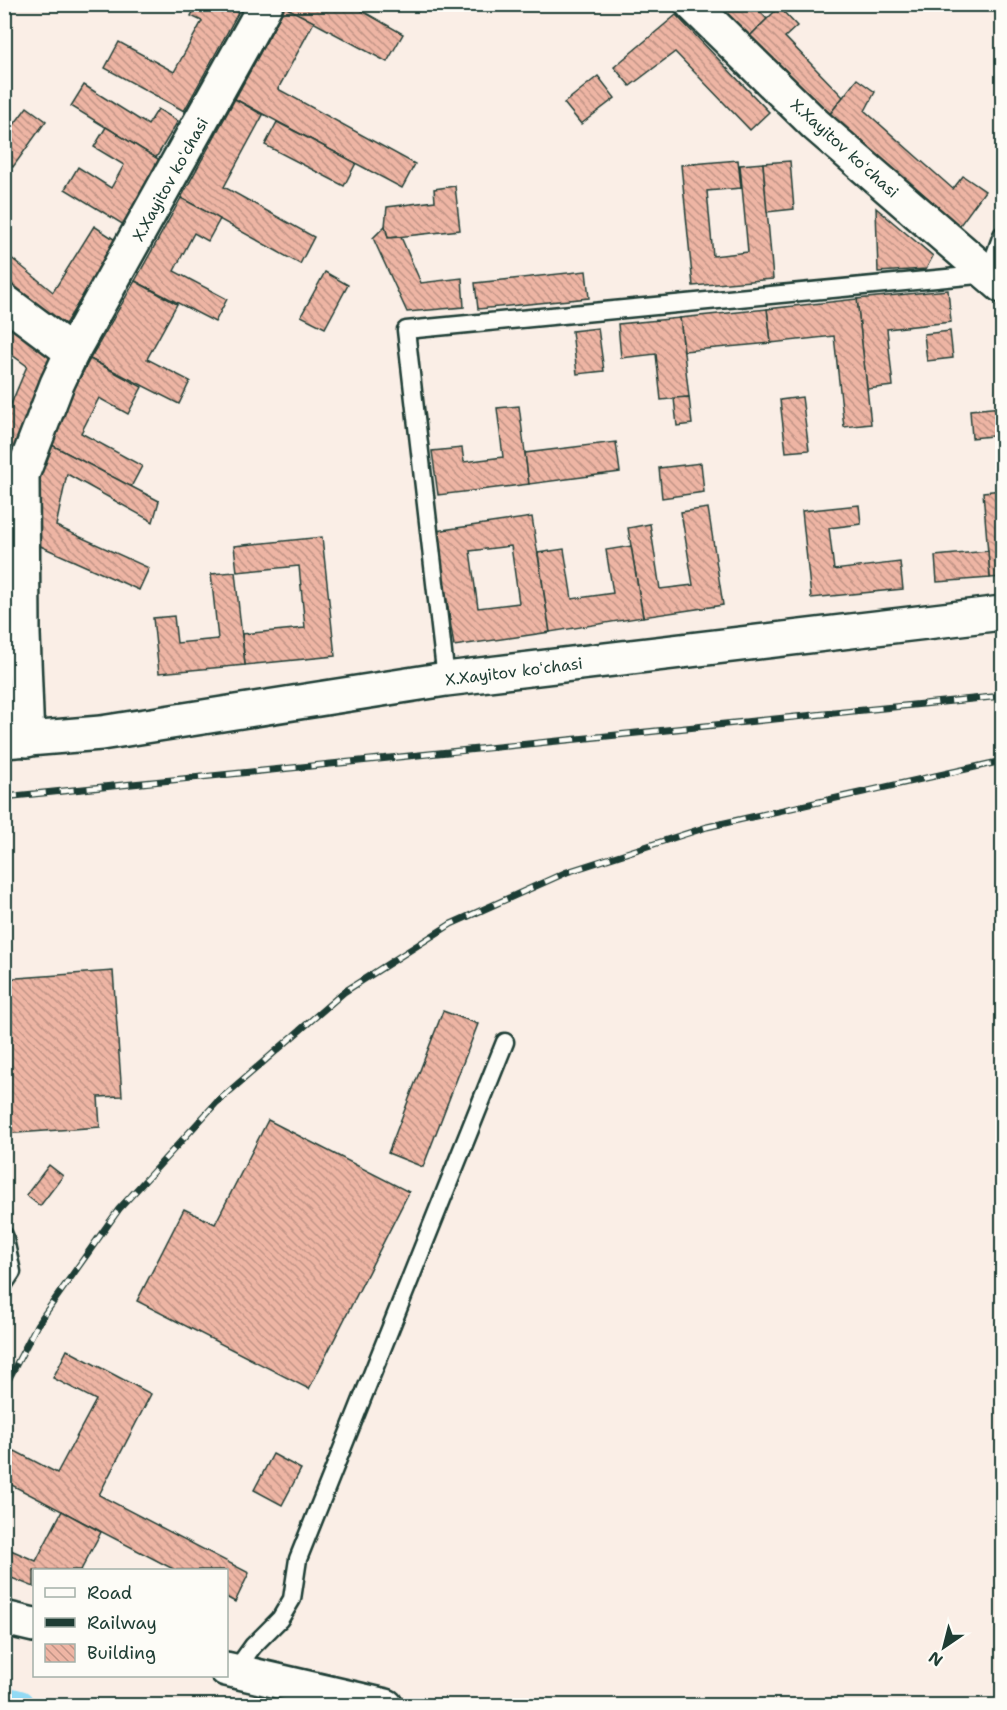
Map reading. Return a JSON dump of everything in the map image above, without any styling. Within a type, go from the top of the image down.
[{"type":"street","name":"X.Xayitov koʻchasi","points":[[266,4],[72,352],[57,384],[22,475],[23,634],[16,740],[101,733],[447,679],[1002,613]]},
{"type":"street","name":"X.Xayitov koʻchasi","points":[[692,4],[816,125],[995,280]]},
{"type":"street","points":[[4,301],[72,352]]},
{"type":"street","points":[[4,1618],[33,1625]]},
{"type":"street","points":[[231,1670],[386,1706]]},
{"type":"lane","points":[[447,679],[406,330],[995,280],[1002,235]]},
{"type":"lane","points":[[231,1670],[280,1619],[292,1599],[298,1558],[504,1042]]},
{"type":"lane","points":[[4,1235],[12,1272],[4,1284]]},
{"type":"building","points":[[197,4],[223,4],[238,13],[184,111],[105,68],[119,42],[174,72],[202,21],[191,16]]},
{"type":"building","points":[[287,4],[350,4],[403,34],[387,62],[285,7]]},
{"type":"building","points":[[713,4],[753,4],[767,19],[746,40]]},
{"type":"building","points":[[285,7],[314,22],[278,89],[415,164],[402,188],[235,99]]},
{"type":"building","points":[[779,7],[797,26],[785,37],[843,97],[826,119],[746,40]]},
{"type":"building","points":[[676,15],[769,112],[750,130],[675,52],[630,86],[614,67]]},
{"type":"building","points":[[598,76],[615,98],[581,124],[564,103]]},
{"type":"building","points":[[857,79],[875,92],[865,111],[953,189],[963,176],[985,191],[955,232],[826,119]]},
{"type":"building","points":[[84,85],[148,125],[158,109],[178,121],[156,158],[71,106]]},
{"type":"building","points":[[235,99],[263,115],[224,187],[314,237],[300,264],[181,198]]},
{"type":"building","points":[[27,107],[46,121],[13,167],[4,161],[4,138]]},
{"type":"building","points":[[277,122],[356,163],[344,186],[265,145]]},
{"type":"building","points":[[106,127],[163,162],[124,225],[65,189],[78,167],[111,188],[124,165],[94,147]]},
{"type":"building","points":[[738,160],[741,188],[707,191],[713,256],[748,252],[740,165],[763,163],[773,279],[693,286],[681,165]]},
{"type":"building","points":[[790,161],[794,209],[767,212],[763,163]]},
{"type":"building","points":[[455,186],[460,230],[388,238],[385,226],[387,207],[435,201],[434,189]]},
{"type":"building","points":[[181,198],[220,219],[208,241],[194,233],[174,271],[227,299],[215,322],[135,281]]},
{"type":"building","points":[[876,208],[933,256],[926,269],[878,272]]},
{"type":"building","points":[[94,226],[117,241],[59,334],[4,294],[4,252],[53,292]]},
{"type":"building","points":[[385,226],[388,238],[401,237],[421,283],[462,278],[464,307],[407,312],[373,238]]},
{"type":"building","points":[[586,271],[589,298],[478,309],[475,283]]},
{"type":"building","points":[[325,272],[348,285],[325,328],[301,316]]},
{"type":"building","points":[[135,281],[177,304],[147,359],[190,381],[179,404],[90,359]]},
{"type":"building","points":[[948,290],[951,322],[887,329],[893,386],[867,389],[857,299]]},
{"type":"building","points":[[857,299],[871,424],[844,427],[834,336],[771,343],[767,309]]},
{"type":"building","points":[[767,309],[771,343],[684,351],[680,318]]},
{"type":"building","points":[[4,317],[53,359],[9,492],[4,491],[4,421],[27,366],[4,349]]},
{"type":"building","points":[[680,318],[689,397],[661,400],[656,354],[621,358],[618,324]]},
{"type":"building","points":[[598,328],[604,371],[577,374],[572,331]]},
{"type":"building","points":[[950,331],[953,358],[927,361],[924,334]]},
{"type":"building","points":[[90,359],[142,387],[128,414],[99,398],[81,433],[142,466],[131,487],[46,442]]},
{"type":"building","points":[[689,397],[692,424],[677,426],[674,398]]},
{"type":"building","points":[[802,397],[809,450],[786,452],[780,400]]},
{"type":"building","points":[[519,406],[529,484],[438,495],[432,451],[462,448],[464,462],[503,457],[497,408]]},
{"type":"building","points":[[1002,407],[1002,435],[972,438],[970,410]]},
{"type":"building","points":[[46,442],[159,501],[153,522],[67,474],[56,526],[149,568],[139,590],[29,541],[35,483]]},
{"type":"building","points":[[616,442],[620,472],[529,484],[525,453]]},
{"type":"building","points":[[701,463],[704,492],[662,498],[659,468]]},
{"type":"building","points":[[1002,490],[1002,577],[990,578],[983,492]]},
{"type":"building","points":[[4,491],[9,492],[15,668],[4,665]]},
{"type":"building","points":[[859,505],[861,524],[829,528],[834,570],[900,562],[903,589],[811,598],[802,511]]},
{"type":"building","points":[[708,508],[723,605],[643,617],[628,528],[650,524],[660,589],[693,585],[681,512]]},
{"type":"building","points":[[532,517],[550,632],[454,646],[436,531]],"holes":[[[511,546],[519,603],[478,608],[470,551]]]},
{"type":"building","points":[[322,537],[335,656],[245,665],[242,634],[305,628],[299,566],[237,572],[234,546]]},
{"type":"building","points":[[631,546],[643,617],[550,632],[538,553],[564,549],[572,599],[613,593],[606,550]]},
{"type":"building","points":[[988,551],[990,578],[937,582],[935,556]]},
{"type":"building","points":[[235,572],[245,665],[159,673],[153,618],[174,616],[177,643],[218,639],[211,574]]},
{"type":"building","points":[[113,971],[122,1096],[98,1097],[100,1127],[4,1134],[4,979]]},
{"type":"building","points":[[443,1011],[478,1024],[423,1167],[388,1153]]},
{"type":"building","points":[[268,1120],[409,1192],[309,1389],[137,1301],[184,1209],[215,1224]]},
{"type":"building","points":[[49,1165],[63,1176],[40,1206],[26,1195]]},
{"type":"building","points":[[67,1350],[151,1394],[99,1495],[249,1573],[235,1602],[228,1598],[228,1569],[173,1569],[4,1481],[4,1472],[15,1451],[57,1473],[96,1400],[53,1378]]},
{"type":"building","points":[[273,1454],[301,1469],[282,1505],[254,1490]]},
{"type":"building","points":[[62,1511],[101,1532],[82,1569],[33,1569],[33,1587],[4,1575],[4,1547],[36,1561]]},
{"type":"waterway","points":[[4,1702],[19,1706]]},
{"type":"railway","points":[[4,797],[1002,696]]},
{"type":"railway","points":[[4,1388],[37,1325],[119,1209],[217,1102],[344,992],[451,924],[567,872],[707,827],[1002,761]]}]
